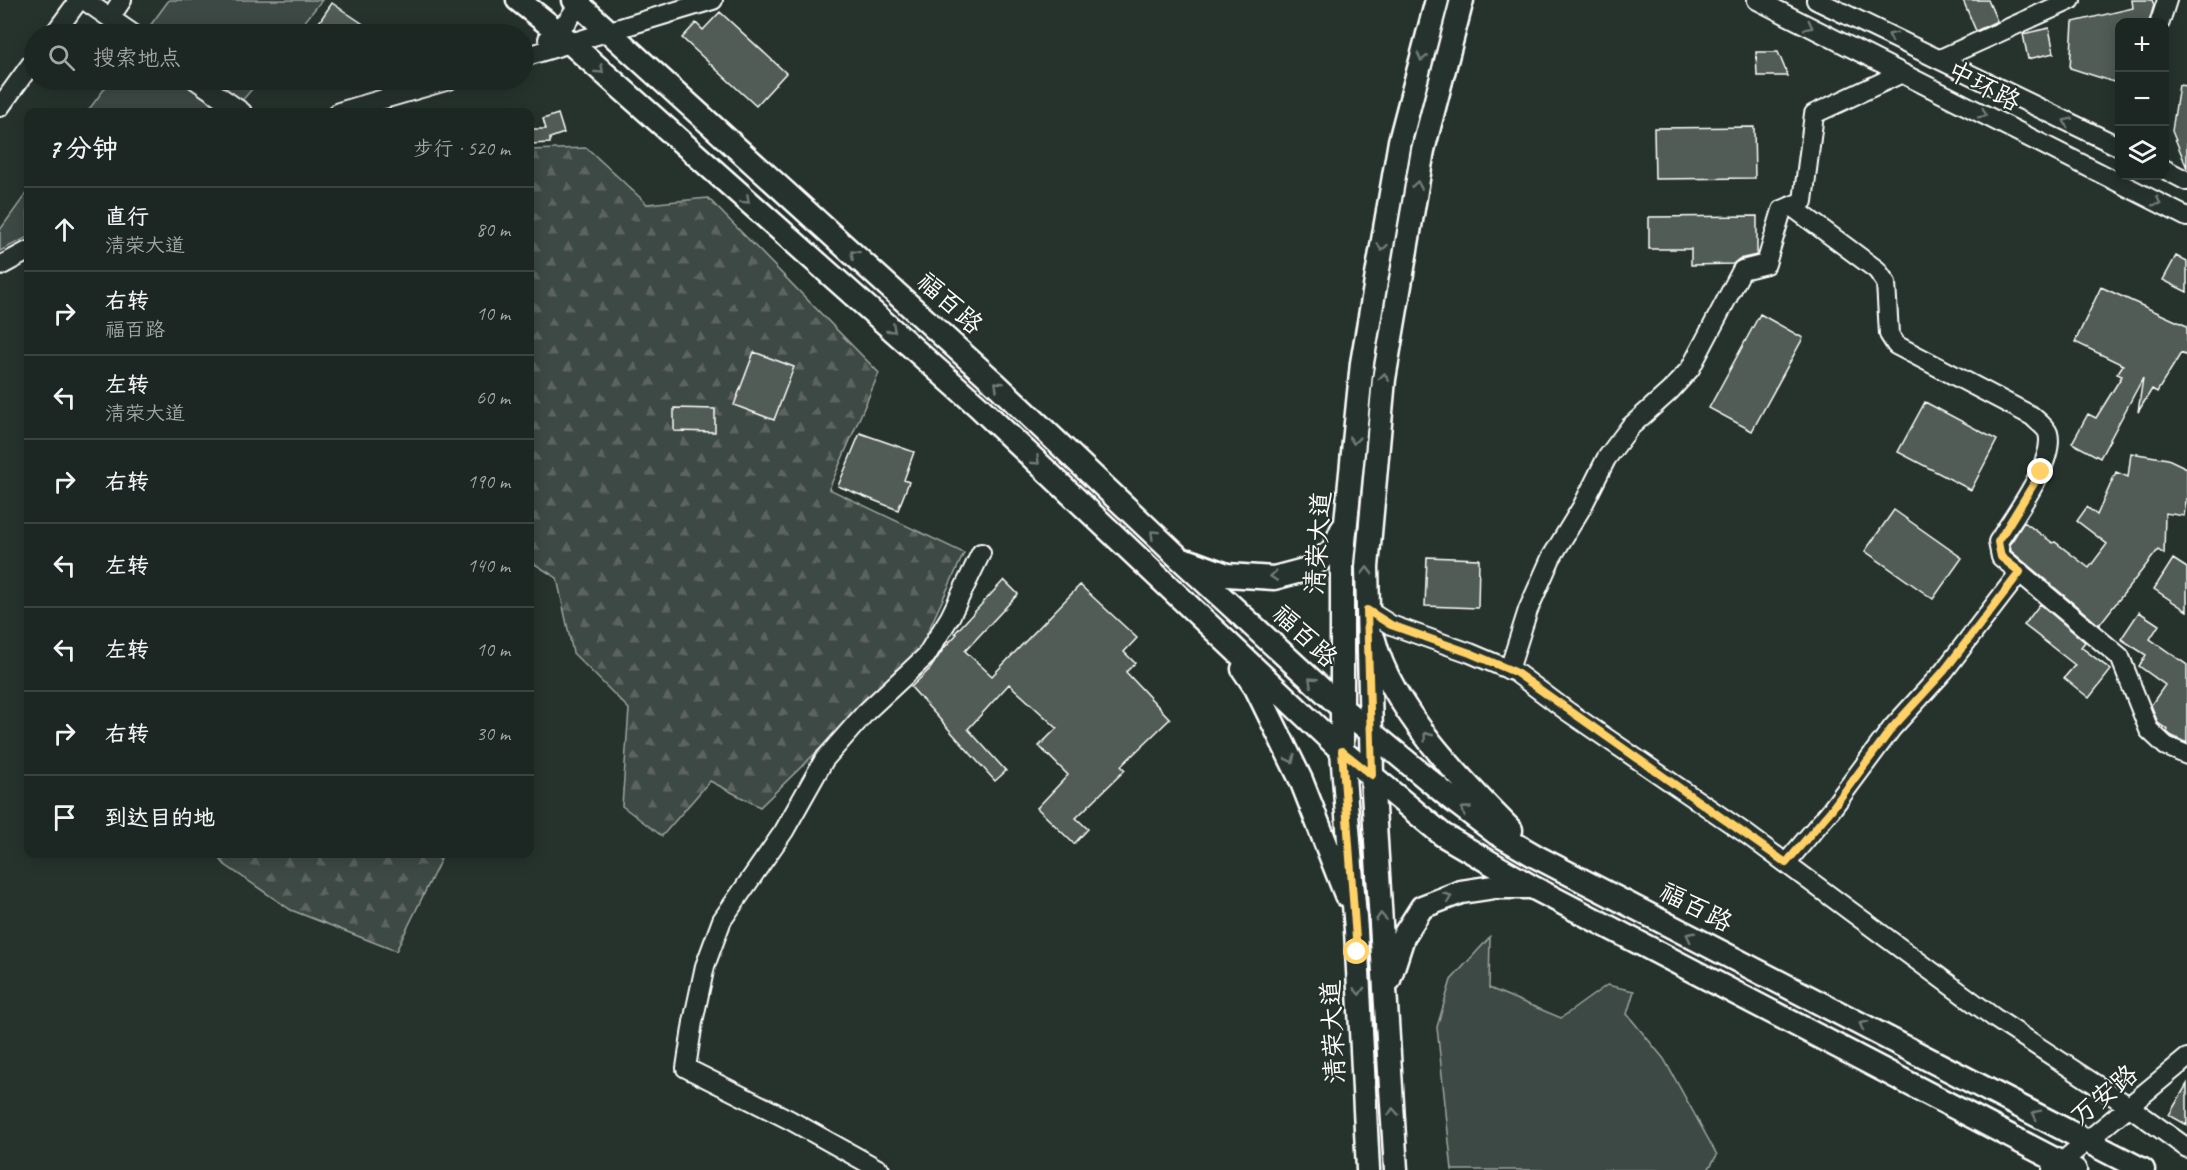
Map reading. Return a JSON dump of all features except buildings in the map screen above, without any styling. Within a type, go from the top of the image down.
[{"type":"main road","points":[[518,0],[563,37],[978,406],[1342,751],[1443,835],[1532,888],[2063,1168]]},
{"type":"main road","name":"清荣大道","points":[[1368,1170],[1356,930],[1342,751],[1342,562],[1362,363],[1400,141],[1437,0]]},
{"type":"main road","name":"清荣大道","points":[[1396,1170],[1372,775],[1366,567],[1384,379],[1424,150],[1462,0]]},
{"type":"main road","name":"福百路","points":[[579,1],[998,385],[1174,553],[1371,735],[1496,833],[1537,857],[2143,1170]]},
{"type":"main road","points":[[1174,553],[1227,575],[1274,578],[1308,569],[1333,550],[1346,519]]},
{"type":"main road","points":[[1367,612],[1377,654],[1397,693],[1426,736],[1468,785],[1537,857]]},
{"type":"main road","points":[[1220,635],[1256,688],[1301,780],[1342,885],[1356,930]]},
{"type":"main road","points":[[1385,992],[1403,937],[1422,908],[1461,892],[1494,886],[1532,888]]},
{"type":"street","points":[[61,24],[79,0]]},
{"type":"street","points":[[84,0],[118,24]]},
{"type":"street","points":[[110,18],[122,0]]},
{"type":"street","points":[[534,52],[563,37],[610,31],[713,0]]},
{"type":"street","name":"中环路","points":[[1757,0],[2187,217]]},
{"type":"street","name":"中环路","points":[[1816,0],[2115,145]]},
{"type":"street","points":[[1940,60],[2072,0]]},
{"type":"street","points":[[2161,18],[2167,0]]},
{"type":"street","points":[[563,37],[579,1]]},
{"type":"street","points":[[1509,670],[1528,610],[1551,558],[1582,507],[1606,459],[1630,427],[1670,392],[1690,369],[1742,270],[1766,264],[1782,210],[1803,201],[1814,114],[1902,73]]},
{"type":"street","points":[[0,107],[24,74]]},
{"type":"street","points":[[210,90],[236,108]]},
{"type":"street","points":[[353,108],[415,90]]},
{"type":"street","points":[[2169,172],[2187,181]]},
{"type":"street","points":[[1791,206],[1877,270],[1886,283],[1889,334],[1896,345],[2032,416],[2047,432],[2049,453],[2041,472],[1998,542],[2001,557],[2120,657],[2149,730],[2166,746],[2187,755]]},
{"type":"street","points":[[0,266],[24,253]]},
{"type":"street","points":[[880,1170],[790,1120],[686,1068],[693,1022],[705,966],[722,920],[784,831],[824,760],[866,712],[926,656],[950,617],[981,553]]},
{"type":"street","points":[[1786,863],[1831,810],[1892,728],[1944,671],[2020,572]]},
{"type":"street","points":[[1367,612],[1391,625],[1470,653],[1509,670],[1745,833],[1996,1019],[2130,1107],[2187,1148]]},
{"type":"street","name":"万安路","points":[[2063,1168],[2088,1141],[2187,1058]]},
{"type":"green space","points":[[169,0],[322,0],[303,24],[151,24]]},
{"type":"green space","points":[[104,90],[251,90],[236,108],[90,108]]},
{"type":"green space","points":[[587,148],[647,204],[708,198],[879,373],[829,489],[964,553],[918,653],[760,807],[710,781],[662,836],[622,806],[629,709],[573,653],[557,578],[534,564],[534,150]]},
{"type":"green space","points":[[24,197],[24,239],[0,251],[0,230]]},
{"type":"green space","points":[[219,858],[441,859],[396,951],[291,910],[225,865]]},
{"type":"green space","points":[[1490,937],[1489,988],[1561,1018],[1607,985],[1634,991],[1627,1014],[1664,1059],[1717,1155],[1708,1170],[1452,1170],[1437,1027],[1451,980]]},
{"type":"route","points":[[1357,952],[1342,751],[1372,775],[1367,610],[1391,625],[1470,653],[1515,672],[1567,711],[1786,863],[1831,810],[1892,728],[1944,671],[2020,572],[2001,557],[1998,542],[2041,472]]}]
